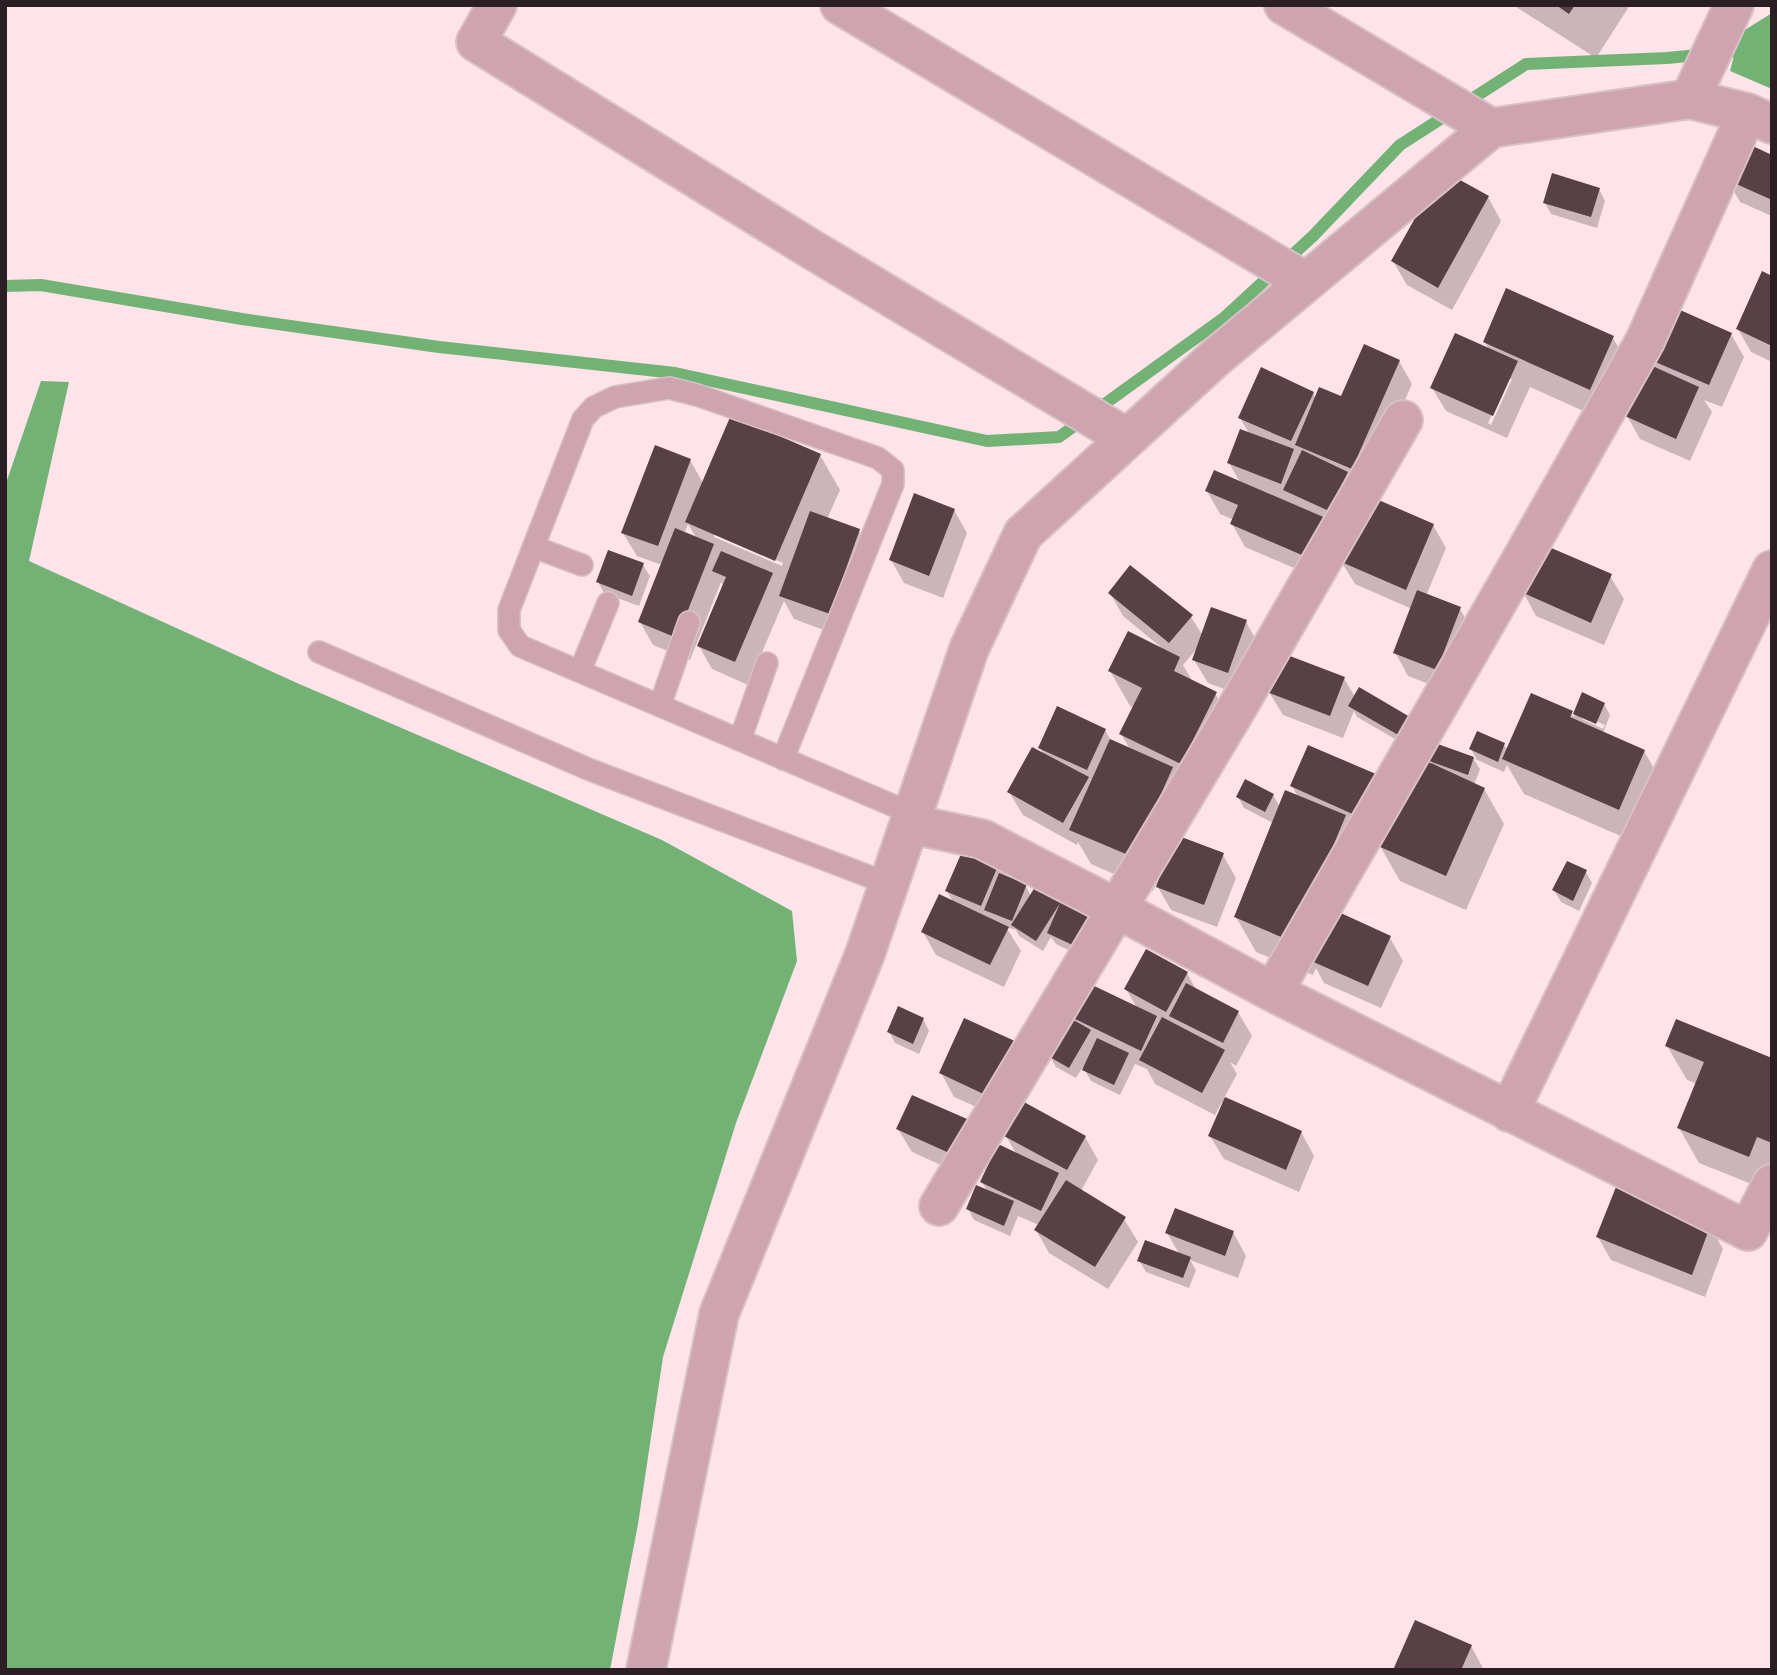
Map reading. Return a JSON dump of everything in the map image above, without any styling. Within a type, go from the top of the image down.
[{"type":"street","points":[[496,5],[476,42],[799,242],[1116,432]]},
{"type":"street","points":[[840,5],[1301,279]]},
{"type":"street","points":[[1284,5],[1483,123]]},
{"type":"street","points":[[1696,85],[1727,21]]},
{"type":"street","points":[[646,1670],[719,1314],[865,954],[970,649],[1023,534],[1116,432],[1214,358],[1301,279],[1483,123],[1696,85],[1759,119],[1645,341],[1273,992]]},
{"type":"street","points":[[939,1206],[1238,706],[1403,420]]},
{"type":"street","points":[[1509,1112],[1772,570]]},
{"type":"street","points":[[912,819],[982,839],[1273,992],[1748,1231],[1772,1184]]},
{"type":"lane","points":[[783,759],[893,484],[893,470],[878,458],[697,395],[669,388],[615,397],[594,407],[583,419],[509,610],[509,630],[520,646],[740,740],[912,819]]},
{"type":"lane","points":[[534,547],[582,565]]},
{"type":"lane","points":[[580,671],[608,603]]},
{"type":"lane","points":[[660,705],[689,622]]},
{"type":"lane","points":[[318,652],[588,769],[889,884]]},
{"type":"lane","points":[[740,740],[767,663]]},
{"type":"shaded area","points":[[1772,13],[1772,89],[1730,71],[1740,33]]},
{"type":"shaded area","points":[[41,381],[69,382],[29,561],[297,683],[662,840],[792,911],[797,961],[736,1123],[663,1357],[638,1524],[610,1670],[5,1670],[5,486]]},
{"type":"building","points":[[1556,5],[1575,5],[1569,14]]},
{"type":"building","points":[[1742,141],[1772,155],[1772,200],[1725,179]]},
{"type":"building","points":[[1442,170],[1489,196],[1438,288],[1391,261]]},
{"type":"building","points":[[1552,173],[1600,188],[1591,217],[1543,203]]},
{"type":"building","points":[[1762,271],[1772,276],[1772,346],[1736,329]]},
{"type":"building","points":[[1506,288],[1614,336],[1590,390],[1483,342]]},
{"type":"building","points":[[1662,302],[1732,333],[1709,385],[1639,355]]},
{"type":"building","points":[[1455,333],[1518,361],[1493,416],[1430,388]]},
{"type":"building","points":[[1364,344],[1400,360],[1352,469],[1295,445],[1319,387],[1341,396]]},
{"type":"building","points":[[1648,364],[1699,387],[1676,439],[1625,416]]},
{"type":"building","points":[[1261,367],[1314,392],[1291,441],[1238,418]]},
{"type":"building","points":[[731,415],[821,454],[775,561],[685,522]]},
{"type":"building","points":[[1240,429],[1294,449],[1281,484],[1227,463]]},
{"type":"building","points":[[655,445],[691,459],[658,546],[621,533]]},
{"type":"building","points":[[1302,450],[1348,472],[1329,511],[1283,490]]},
{"type":"building","points":[[1214,470],[1328,519],[1311,559],[1230,524],[1238,505],[1205,491]]},
{"type":"building","points":[[914,493],[955,509],[929,576],[889,560]]},
{"type":"building","points":[[1367,495],[1434,524],[1406,590],[1339,561]]},
{"type":"building","points":[[810,511],[860,529],[830,614],[779,596]]},
{"type":"building","points":[[675,528],[714,544],[677,638],[638,622]]},
{"type":"building","points":[[1542,544],[1612,574],[1591,623],[1521,592]]},
{"type":"building","points":[[608,550],[644,563],[632,596],[596,582]]},
{"type":"building","points":[[721,551],[773,573],[735,662],[697,646],[726,577],[712,571]]},
{"type":"building","points":[[1130,565],[1193,615],[1169,643],[1108,593]]},
{"type":"building","points":[[1417,590],[1461,607],[1437,670],[1393,653]]},
{"type":"building","points":[[1211,607],[1247,620],[1228,673],[1192,660]]},
{"type":"building","points":[[1128,631],[1180,657],[1174,671],[1217,692],[1181,764],[1119,734],[1142,688],[1108,671]]},
{"type":"building","points":[[1282,653],[1345,677],[1330,716],[1267,692]]},
{"type":"building","points":[[1359,687],[1410,717],[1400,736],[1348,706]]},
{"type":"building","points":[[1582,692],[1605,703],[1596,724],[1573,714]]},
{"type":"building","points":[[1531,693],[1573,711],[1570,717],[1645,750],[1619,810],[1502,759]]},
{"type":"building","points":[[1057,706],[1106,729],[1087,770],[1038,748]]},
{"type":"building","points":[[1477,731],[1505,743],[1498,762],[1469,749]]},
{"type":"building","points":[[1110,739],[1173,767],[1133,857],[1069,830]]},
{"type":"building","points":[[1435,743],[1474,757],[1468,775],[1429,761]]},
{"type":"building","points":[[1308,745],[1376,774],[1357,816],[1290,786]]},
{"type":"building","points":[[1032,747],[1089,777],[1063,823],[1007,792]]},
{"type":"building","points":[[1418,757],[1485,788],[1446,876],[1378,846]]},
{"type":"building","points":[[1245,779],[1274,794],[1265,812],[1236,797]]},
{"type":"building","points":[[1285,790],[1346,815],[1293,942],[1234,917]]},
{"type":"building","points":[[1176,835],[1224,853],[1204,905],[1156,887]]},
{"type":"building","points":[[964,847],[1000,861],[981,906],[945,891]]},
{"type":"building","points":[[1567,861],[1587,870],[1573,901],[1552,890]]},
{"type":"building","points":[[999,873],[1027,884],[1012,921],[984,910]]},
{"type":"building","points":[[1037,884],[1062,900],[1036,941],[1011,925]]},
{"type":"building","points":[[939,894],[1009,927],[990,965],[921,932]]},
{"type":"building","points":[[1061,901],[1094,916],[1079,948],[1047,933]]},
{"type":"building","points":[[1332,909],[1391,936],[1368,986],[1309,960]]},
{"type":"building","points":[[1146,949],[1188,972],[1166,1012],[1124,989]]},
{"type":"building","points":[[1088,983],[1157,1016],[1141,1051],[1071,1017]]},
{"type":"building","points":[[1186,983],[1239,1011],[1223,1043],[1169,1016]]},
{"type":"building","points":[[898,1006],[924,1018],[913,1044],[887,1032]]},
{"type":"building","points":[[1162,1017],[1225,1050],[1202,1093],[1139,1060]]},
{"type":"building","points":[[964,1018],[1017,1042],[992,1098],[939,1073]]},
{"type":"building","points":[[1070,1018],[1091,1030],[1069,1068],[1048,1056]]},
{"type":"building","points":[[1676,1019],[1772,1058],[1772,1143],[1757,1137],[1749,1157],[1677,1128],[1704,1062],[1665,1046]]},
{"type":"building","points":[[1097,1038],[1129,1053],[1114,1085],[1082,1070]]},
{"type":"building","points":[[912,1095],[974,1122],[958,1157],[896,1129]]},
{"type":"building","points":[[1225,1097],[1302,1131],[1286,1170],[1208,1136]]},
{"type":"building","points":[[1024,1102],[1086,1136],[1067,1170],[1004,1136]]},
{"type":"building","points":[[998,1144],[1059,1173],[1041,1211],[980,1182]]},
{"type":"building","points":[[1066,1180],[1126,1217],[1095,1267],[1034,1230]]},
{"type":"building","points":[[976,1185],[1014,1201],[1004,1226],[966,1209]]},
{"type":"building","points":[[1616,1187],[1711,1224],[1692,1275],[1596,1237]]},
{"type":"building","points":[[1175,1208],[1234,1231],[1225,1256],[1165,1233]]},
{"type":"building","points":[[1145,1240],[1191,1257],[1183,1278],[1137,1261]]},
{"type":"building","points":[[1415,1620],[1472,1645],[1461,1670],[1393,1670]]},
{"type":"waterway","points":[[5,286],[41,285],[242,319],[439,347],[675,373],[987,441],[1059,437],[1225,317],[1313,236],[1400,145],[1526,64],[1667,58],[1772,48]]}]
